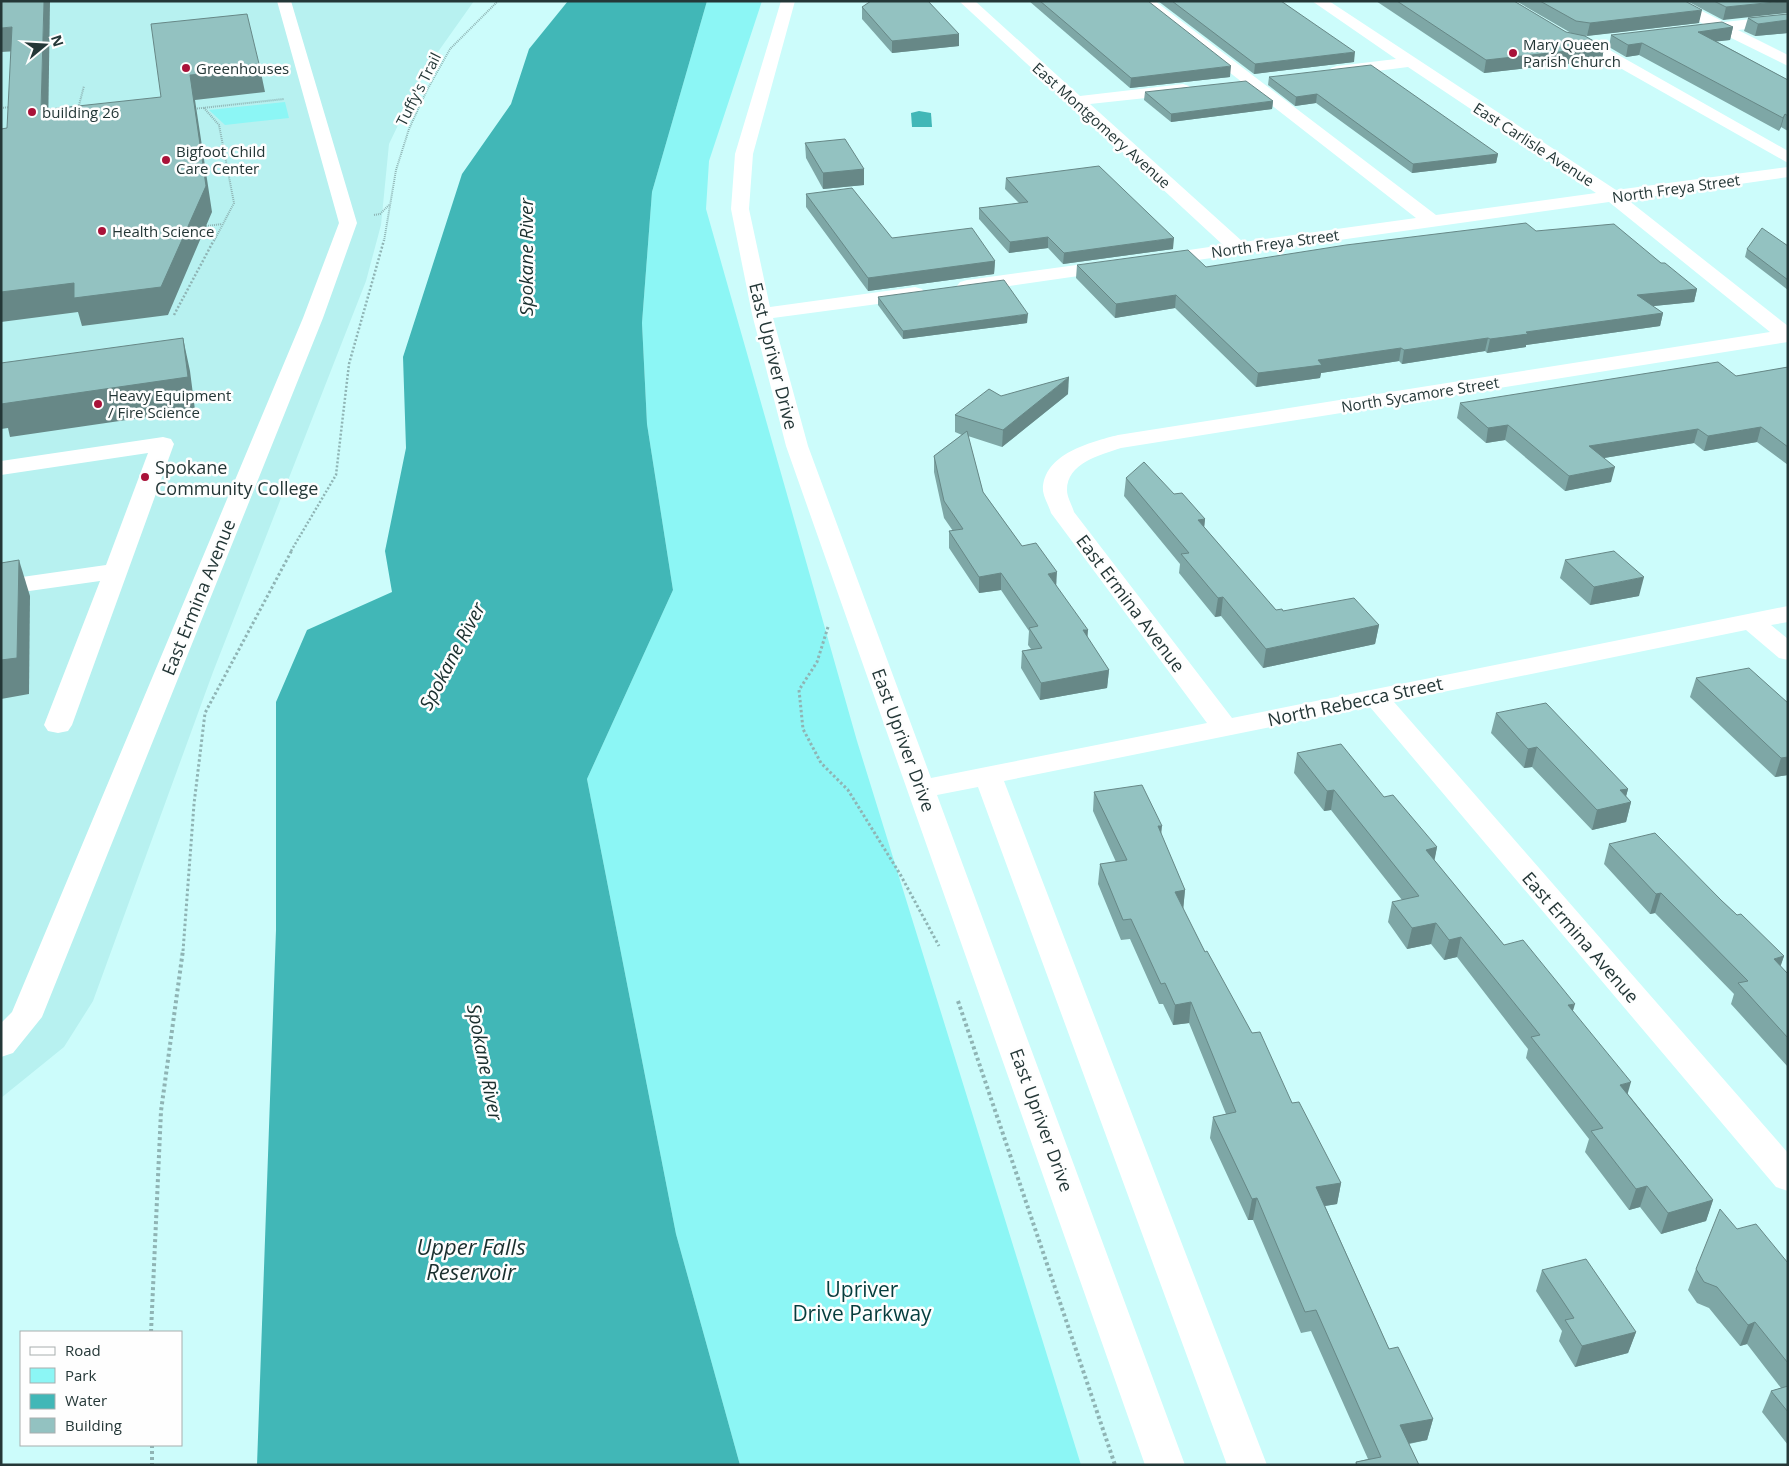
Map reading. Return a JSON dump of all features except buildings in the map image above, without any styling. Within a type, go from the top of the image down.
[{"type":"street","name":"East Ermina Avenue","points":[[1,1045],[26,1017],[309,327],[348,223],[284,1]]},
{"type":"street","name":"East Upriver Drive","points":[[788,1],[744,154],[740,209],[762,314],[797,446],[1164,1465]]},
{"type":"street","name":"East Montgomery Avenue","points":[[966,1],[1239,248]]},
{"type":"street","points":[[1145,1],[1434,222]]},
{"type":"street","name":"East Carlisle Avenue","points":[[1319,1],[1614,196],[1787,335]]},
{"type":"street","points":[[1502,1],[1569,40],[1587,43],[1616,40]]},
{"type":"street","points":[[1670,1],[1788,62]]},
{"type":"street","points":[[1673,33],[1788,19]]},
{"type":"street","points":[[1587,43],[1788,158]]},
{"type":"street","points":[[1317,74],[1412,62]]},
{"type":"street","points":[[1232,84],[1270,79]]},
{"type":"street","points":[[1077,102],[1203,87]]},
{"type":"street","name":"North Freya Street","points":[[762,314],[1788,172]]},
{"type":"street","name":"North Sycamore Street","points":[[1060,472],[1080,454],[1118,442],[1787,335]]},
{"type":"street","points":[[1,468],[162,444],[58,726]]},
{"type":"street","name":"East Ermina Avenue","points":[[1060,472],[1055,492],[1063,513],[1225,728]]},
{"type":"street","points":[[1,588],[115,571]]},
{"type":"street","name":"North Rebecca Street","points":[[922,789],[1788,614]]},
{"type":"street","points":[[1751,621],[1788,652]]},
{"type":"street","name":"East Ermina Avenue","points":[[1375,696],[1788,1177]]},
{"type":"street","points":[[988,776],[1247,1465]]},
{"type":"path","name":"Tuffy's Trail","points":[[151,1331],[161,1111],[182,965],[194,804],[204,713],[285,562],[336,475],[349,364],[382,250],[396,170],[409,129],[426,92],[450,49],[498,1]]},
{"type":"path","points":[[77,113],[84,86]]},
{"type":"path","points":[[184,110],[290,99]]},
{"type":"path","points":[[1,108],[16,106]]},
{"type":"path","points":[[174,315],[234,203],[220,125],[204,108]]},
{"type":"path","points":[[203,159],[202,151],[224,148]]},
{"type":"path","points":[[206,226],[222,224]]},
{"type":"path","points":[[152,1446],[152,1465]]},
{"type":"shaded area","name":"Spokane Community College","points":[[1,1],[474,1],[423,73],[389,144],[381,225],[366,281],[213,672],[93,1001],[64,1047],[1,1098]]},
{"type":"green space","name":"Upriver Drive Parkway","points":[[707,1],[762,1],[709,161],[706,209],[857,741],[1081,1465],[740,1465],[676,1234],[587,779],[673,590],[647,424],[642,323],[652,192]]},
{"type":"green space","points":[[285,102],[289,118],[225,125],[209,110]]},
{"type":"water","name":"Upper Falls Reservoir","points":[[568,1],[707,1],[652,192],[642,323],[647,424],[673,590],[587,779],[676,1234],[740,1465],[257,1465],[276,930],[276,702],[307,630],[392,592],[385,551],[406,448],[403,357],[462,174],[511,104],[529,49]]},
{"type":"water","points":[[919,111],[931,113],[932,127],[912,127],[911,113]]},
{"type":"place","name":"Mary Queen Parish Church","points":[[1513,53]]},
{"type":"place","name":"Greenhouses","points":[[186,68]]},
{"type":"place","name":"building 26","points":[[32,112]]},
{"type":"place","name":"Bigfoot Child Care Center","points":[[166,160]]},
{"type":"place","name":"Health Science","points":[[102,231]]},
{"type":"place","name":"Heavy Equipment / Fire Science","points":[[98,404]]},
{"type":"place","name":"Spokane Community College","points":[[145,477]]},
{"type":"water label","name":"Spokane River","points":[[526,257]]},
{"type":"water label","name":"Spokane River","points":[[452,656]]},
{"type":"water label","name":"Spokane River","points":[[485,1062]]}]
